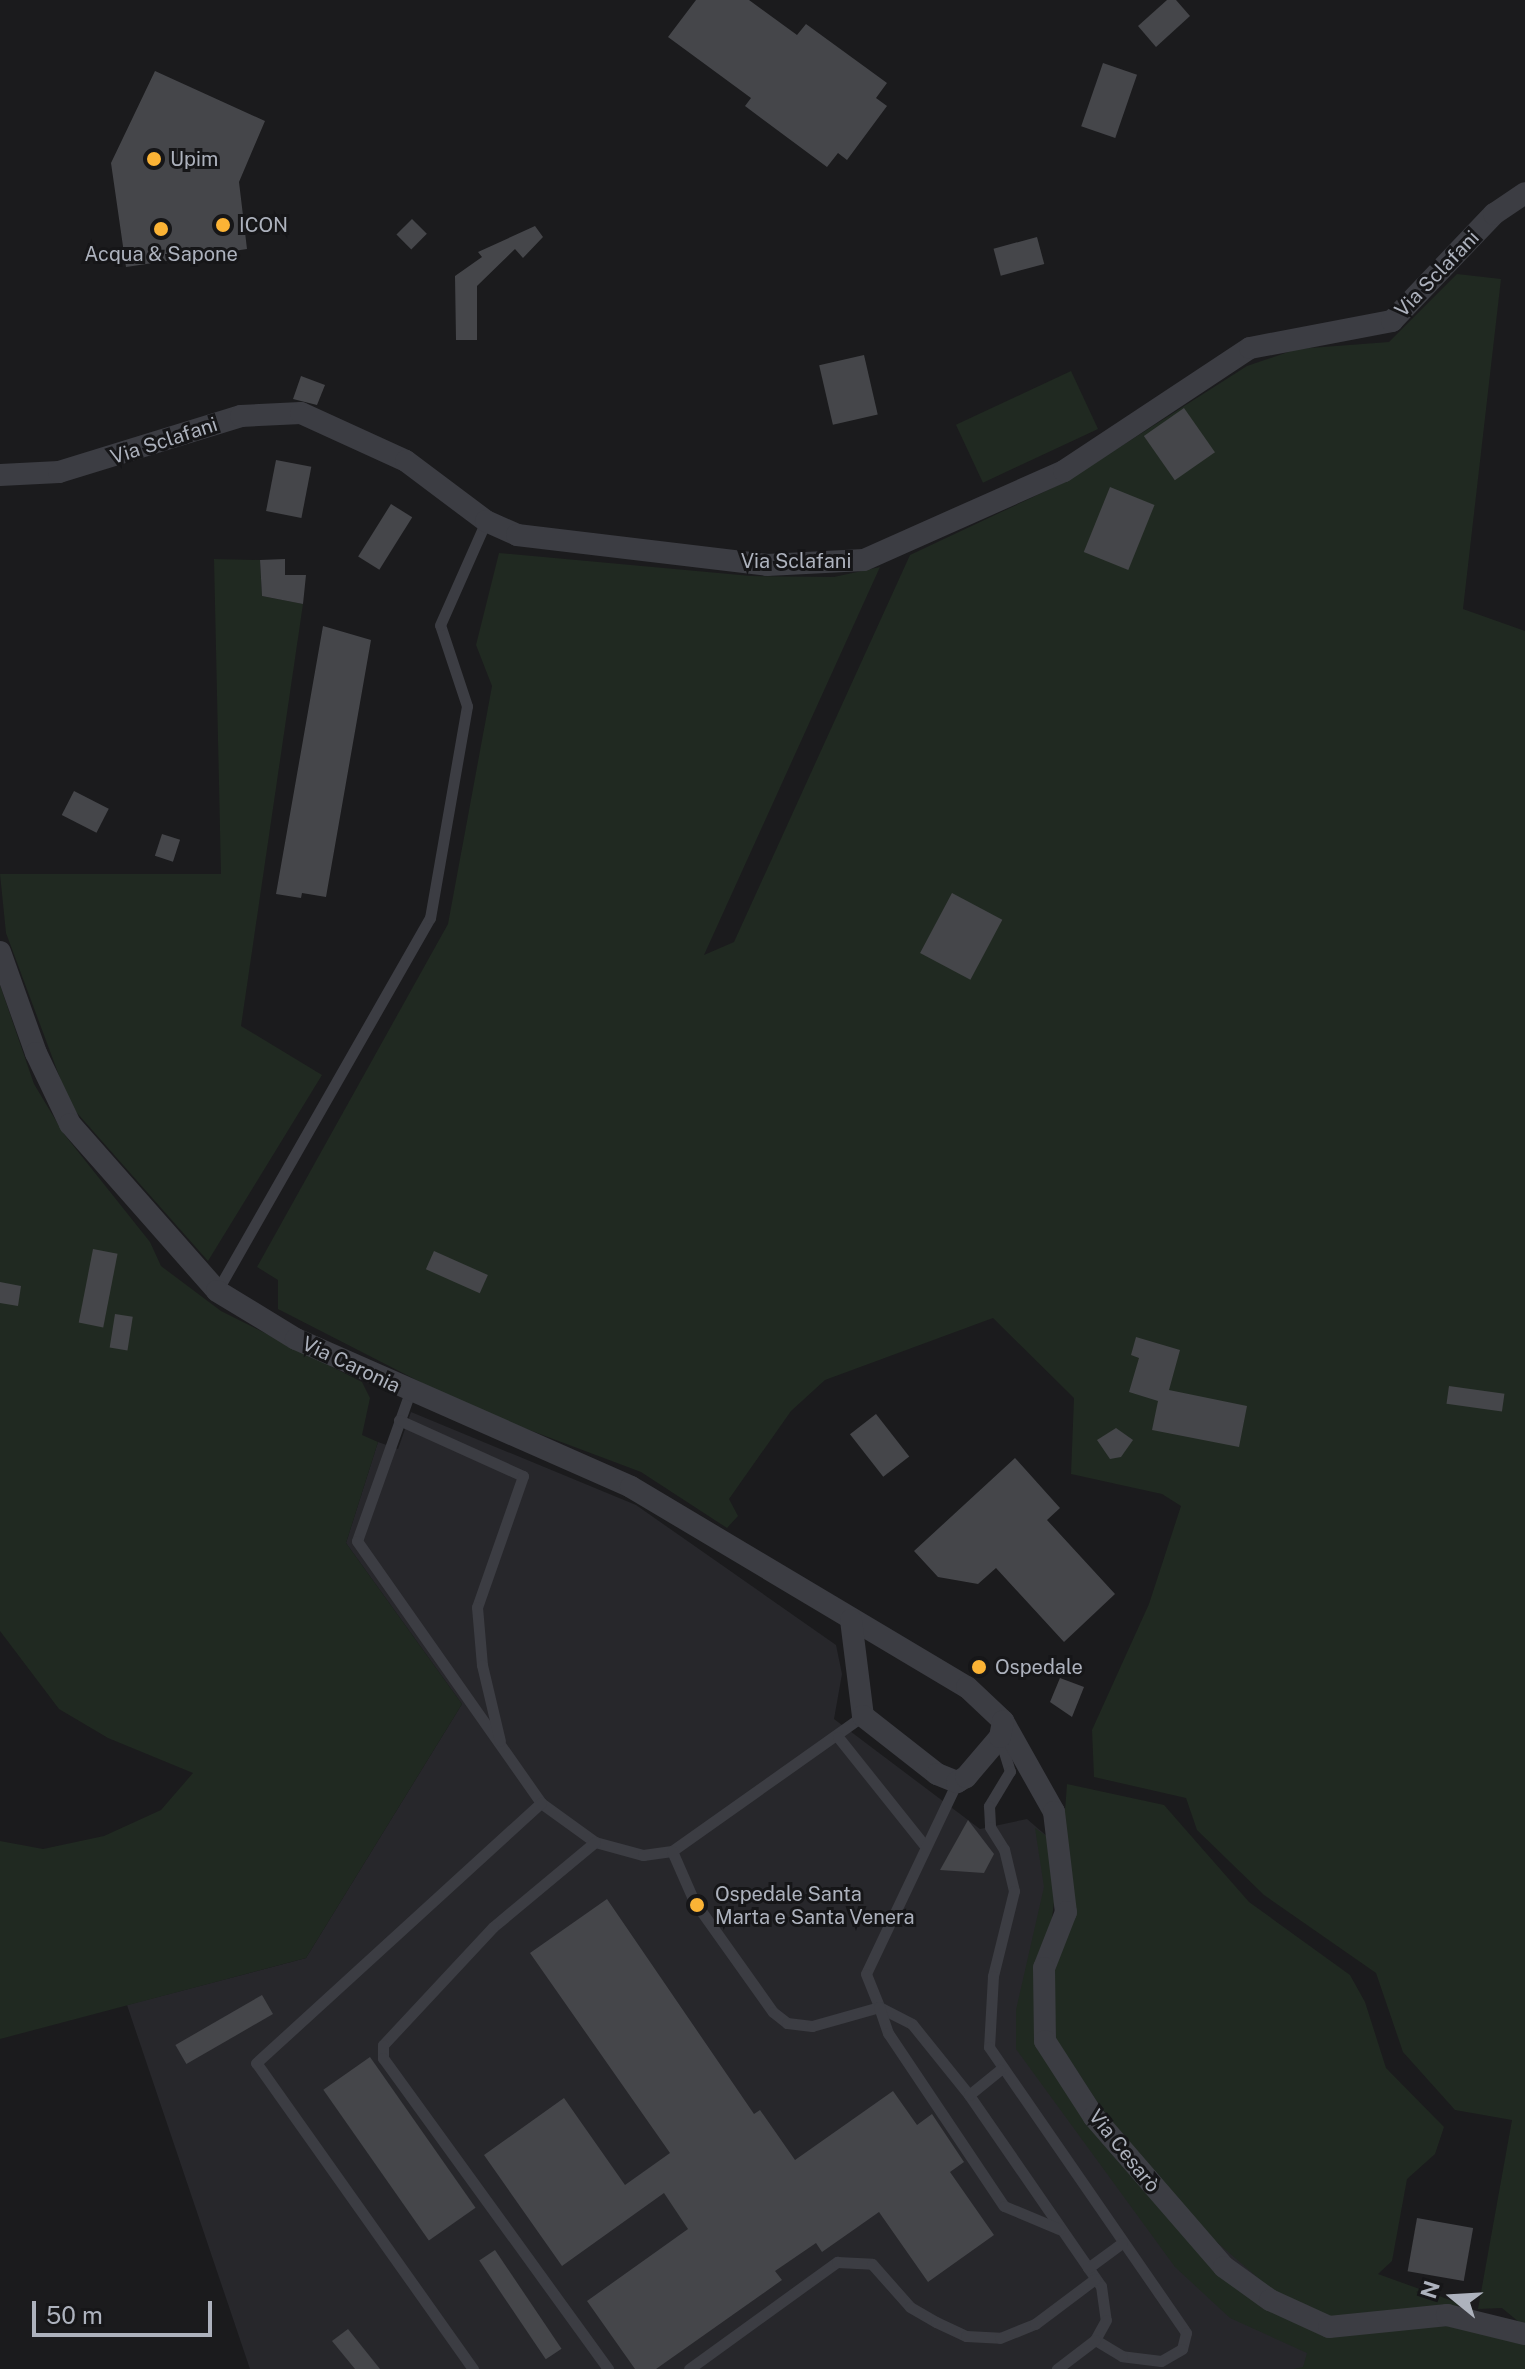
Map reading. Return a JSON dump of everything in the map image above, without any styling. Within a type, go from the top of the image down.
[{"type":"street","name":"Via Sclafani","points":[[0,475],[59,472],[241,416],[301,413],[406,461],[486,521],[553,543],[767,565],[884,555],[1064,471],[1250,348],[1392,321],[1494,214],[1525,193]]},
{"type":"street","name":"Via Caronia","points":[[0,952],[36,1053],[70,1124],[217,1291],[296,1339],[410,1392],[631,1487],[967,1687],[1001,1729]]},
{"type":"street","points":[[851,1620],[863,1716],[925,1766],[957,1782],[1001,1729]]},
{"type":"street","name":"Via Cesarò","points":[[1001,1729],[1054,1812],[1066,1912],[1044,1968],[1045,2041],[1094,2117],[1188,2232],[1270,2300],[1329,2327],[1447,2315],[1525,2334]]},
{"type":"lane","points":[[217,1291],[430,918],[467,706],[440,625],[486,521]]},
{"type":"lane","points":[[410,1392],[357,1541],[541,1803],[595,1842],[643,1855],[672,1851],[838,1737],[863,1716]]},
{"type":"lane","points":[[399,1420],[523,1476],[477,1607],[482,1665],[503,1750]]},
{"type":"lane","points":[[1001,1729],[1010,1771],[989,1806],[990,1827],[1004,1849],[1014,1891],[987,2015],[989,2047],[1000,2070],[1186,2333],[1182,2349],[1161,2361],[1122,2356],[1095,2340]]},
{"type":"lane","points":[[838,1737],[925,1846]]},
{"type":"lane","points":[[957,1782],[866,1974],[888,2033],[1004,2206],[1059,2229]]},
{"type":"lane","points":[[473,2369],[256,2063],[541,1803]]},
{"type":"lane","points":[[595,1842],[493,1927],[383,2045],[383,2058],[608,2369]]},
{"type":"lane","points":[[672,1851],[694,1901],[787,2023],[829,2024],[879,2007],[912,2024],[969,2095],[1088,2268],[1106,2303],[1095,2340],[1057,2369]]},
{"type":"lane","points":[[969,2095],[1000,2070]]},
{"type":"lane","points":[[1088,2268],[1122,2243]]},
{"type":"lane","points":[[689,2369],[837,2262],[872,2264],[910,2307],[966,2336],[1000,2338],[1035,2324],[1095,2279]]},
{"type":"shaded area","points":[[1457,274],[1501,279],[1463,609],[1525,631],[1525,2327],[1502,2308],[1478,2309],[1512,2120],[1455,2110],[1403,2052],[1376,1973],[1264,1895],[1197,1830],[1186,1798],[1094,1777],[1092,1730],[1149,1604],[1181,1506],[1162,1494],[1071,1474],[1074,1398],[993,1318],[825,1380],[791,1411],[729,1499],[738,1516],[727,1528],[641,1472],[471,1408],[278,1309],[278,1280],[257,1267],[448,924],[492,686],[476,645],[499,553],[751,576],[834,577],[880,567],[704,955],[734,942],[910,555],[1065,482],[1247,366],[1297,349],[1389,342]]},
{"type":"shaded area","points":[[1071,371],[1098,429],[983,483],[956,425]]},
{"type":"shaded area","points":[[214,559],[260,560],[262,596],[303,604],[241,1026],[322,1075],[208,1261],[70,1105],[6,933],[0,874],[221,874]]},
{"type":"shaded area","points":[[0,985],[34,1084],[64,1134],[150,1242],[161,1266],[221,1311],[362,1382],[370,1398],[362,1435],[378,1442],[346,1543],[462,1704],[306,1958],[0,2039],[0,1841],[43,1849],[104,1836],[161,1810],[193,1773],[108,1738],[59,1709],[0,1631]]},
{"type":"shaded area","name":"Ospedale Santa Marta e Santa Venera","points":[[411,1412],[636,1505],[836,1645],[842,1674],[834,1719],[980,1829],[1027,1819],[1049,1838],[1037,2040],[1175,2226],[1525,2369],[250,2369],[127,2005],[306,1958],[462,1704],[346,1543],[378,1442],[398,1449]]},
{"type":"shaded area","points":[[1067,1784],[1164,1805],[1249,1902],[1350,1975],[1365,2002],[1386,2068],[1444,2127],[1435,2154],[1407,2179],[1392,2261],[1378,2274],[1464,2305],[1351,2319],[1327,2316],[1271,2289],[1191,2220],[1102,2109],[1056,2039],[1053,1971]]},
{"type":"shaded area","points":[[1035,1828],[1049,1838],[1056,1886],[1037,2040],[1175,2226],[1303,2325],[1449,2322],[1525,2344],[1525,2369],[1294,2369],[1303,2367],[1307,2353],[1230,2318],[1175,2267],[1016,2049],[1016,2010],[1044,1887]]},
{"type":"building","points":[[696,0],[749,0],[797,35],[806,24],[887,83],[876,98],[887,106],[847,160],[838,153],[827,167],[745,106],[751,98],[668,37]]},
{"type":"building","points":[[1167,0],[1176,0],[1190,16],[1156,47],[1138,26]]},
{"type":"building","points":[[1103,63],[1137,75],[1115,138],[1081,126]]},
{"type":"building","points":[[155,71],[265,121],[239,182],[247,249],[126,267],[111,163]]},
{"type":"building","points":[[412,219],[427,234],[411,249],[396,235]]},
{"type":"building","points":[[535,226],[543,237],[523,258],[515,249],[477,286],[477,340],[456,340],[455,276],[482,257],[478,252]]},
{"type":"building","points":[[1037,237],[1044,264],[1001,276],[994,249]]},
{"type":"building","points":[[864,355],[878,414],[833,425],[819,365]]},
{"type":"building","points":[[301,376],[325,385],[317,405],[293,399]]},
{"type":"building","points":[[1184,408],[1215,452],[1175,480],[1144,436]]},
{"type":"building","points":[[276,460],[311,467],[301,518],[266,511]]},
{"type":"building","points":[[1110,487],[1155,505],[1128,570],[1084,552]]},
{"type":"building","points":[[391,504],[412,517],[379,570],[358,557]]},
{"type":"building","points":[[285,559],[285,575],[306,575],[303,604],[262,596],[260,560]]},
{"type":"building","points":[[323,626],[371,640],[326,897],[302,893],[301,898],[276,894]]},
{"type":"building","points":[[74,791],[109,809],[96,833],[62,815]]},
{"type":"building","points":[[162,834],[180,840],[173,862],[155,856]]},
{"type":"building","points":[[952,893],[1002,920],[970,980],[920,953]]},
{"type":"building","points":[[93,1249],[118,1254],[103,1327],[79,1323]]},
{"type":"building","points":[[434,1251],[488,1275],[480,1293],[426,1269]]},
{"type":"building","points":[[0,1282],[21,1286],[18,1306],[0,1303]]},
{"type":"building","points":[[115,1314],[133,1317],[127,1350],[110,1348]]},
{"type":"building","points":[[1136,1337],[1180,1350],[1169,1390],[1247,1406],[1239,1447],[1152,1430],[1158,1401],[1129,1392],[1139,1358],[1131,1355]]},
{"type":"building","points":[[1449,1386],[1504,1394],[1502,1412],[1446,1404]]},
{"type":"building","points":[[876,1414],[909,1457],[883,1477],[850,1434]]},
{"type":"building","points":[[1116,1428],[1133,1440],[1121,1457],[1110,1459],[1097,1440]]},
{"type":"building","points":[[1015,1458],[1060,1508],[1047,1520],[1115,1594],[1064,1642],[996,1568],[978,1584],[938,1577],[914,1551]]},
{"type":"building","points":[[1060,1678],[1084,1687],[1072,1717],[1050,1702]]},
{"type":"building","points":[[968,1820],[994,1854],[984,1873],[940,1870]]},
{"type":"building","points":[[607,1899],[754,2114],[760,2110],[795,2160],[893,2091],[917,2125],[932,2114],[964,2162],[950,2172],[994,2235],[928,2282],[879,2212],[822,2252],[816,2243],[775,2271],[782,2280],[656,2369],[635,2369],[587,2301],[688,2229],[664,2193],[562,2266],[484,2155],[564,2098],[625,2185],[670,2153],[530,1953]]},
{"type":"building","points":[[262,1995],[273,2014],[186,2064],[175,2045]]},
{"type":"building","points":[[370,2057],[476,2208],[429,2240],[323,2090]]},
{"type":"building","points":[[1417,2218],[1473,2228],[1464,2281],[1408,2271]]},
{"type":"building","points":[[495,2250],[562,2349],[546,2359],[479,2261]]},
{"type":"building","points":[[348,2329],[380,2369],[355,2369],[332,2341]]},
{"type":"place","name":"Upim","points":[[154,159]]},
{"type":"place","name":"ICON","points":[[223,225]]},
{"type":"place","name":"Acqua & Sapone","points":[[161,229]]},
{"type":"place","name":"Ospedale","points":[[979,1667]]},
{"type":"place","name":"Ospedale Santa Marta e Santa Venera","points":[[697,1905]]}]
